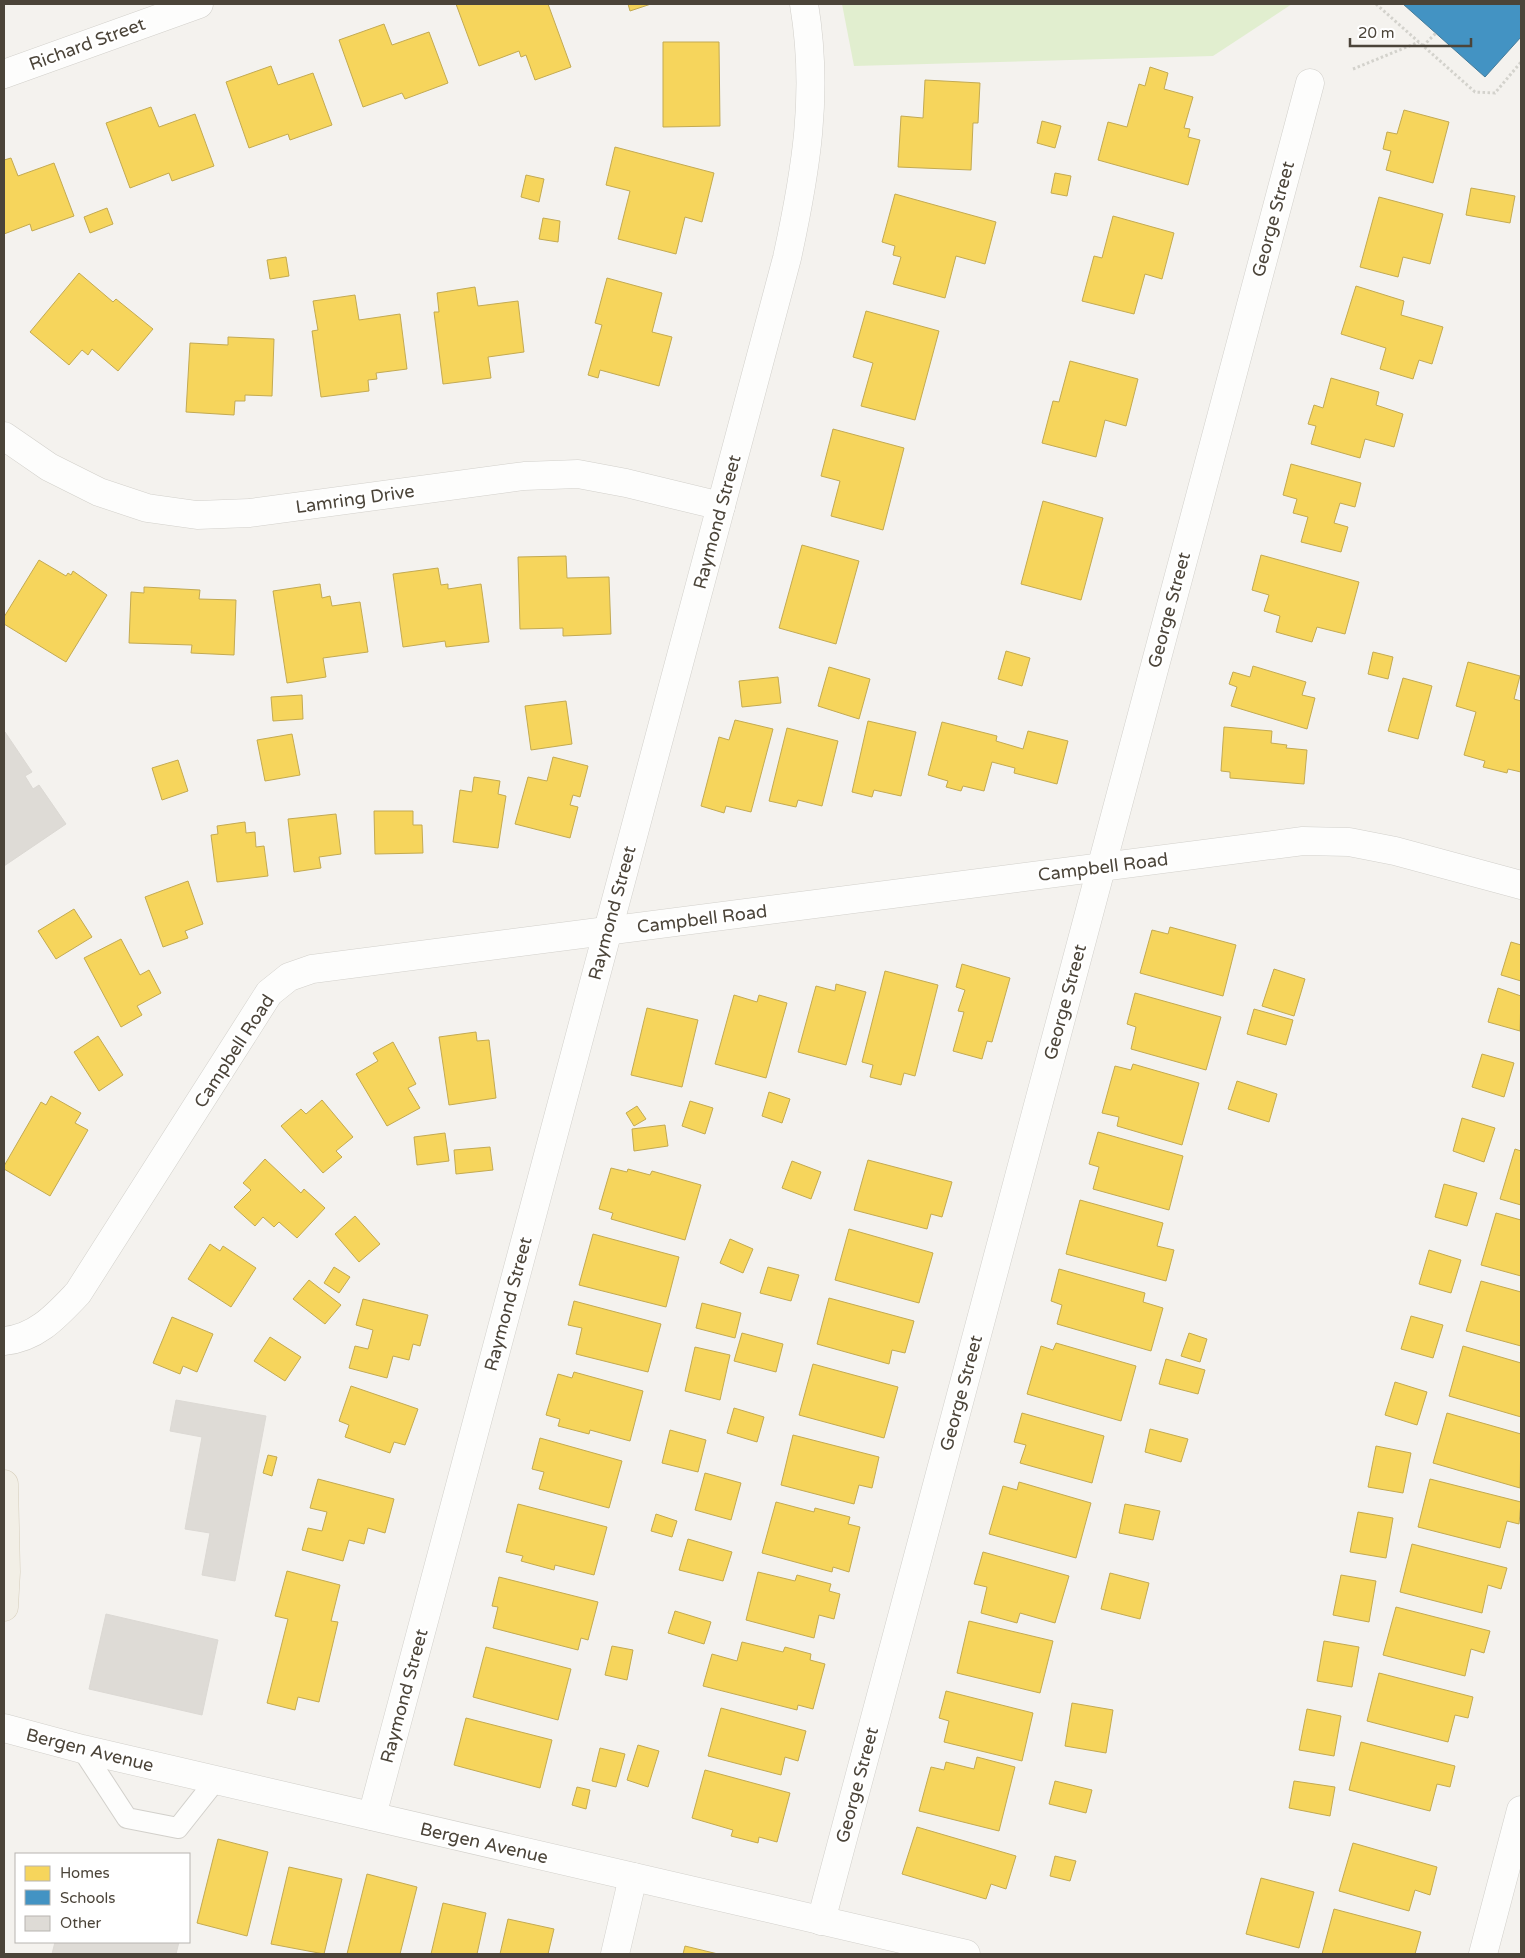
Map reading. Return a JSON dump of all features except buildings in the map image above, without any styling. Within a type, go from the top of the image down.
[{"type":"main road","points":[[4,1484],[6,1572],[4,1607]]},
{"type":"street","name":"Richard Street","points":[[4,74],[199,4]]},
{"type":"street","name":"Raymond Street","points":[[372,1816],[787,258],[807,155],[811,84],[809,33],[804,4]]},
{"type":"street","name":"George Street","points":[[820,1921],[1310,83]]},
{"type":"street","name":"Lamring Drive","points":[[4,436],[49,468],[99,492],[147,508],[197,515],[250,513],[524,476],[578,474],[626,483],[721,506]]},
{"type":"street","name":"Campbell Road","points":[[4,1341],[20,1340],[52,1320],[78,1293],[269,993],[288,978],[312,969],[1303,841],[1349,842],[1395,851],[1521,885]]},
{"type":"street","name":"Bergen Avenue","points":[[4,1728],[82,1749],[966,1954]]},
{"type":"street","points":[[1483,1954],[1521,1810]]},
{"type":"street","points":[[614,1954],[633,1877]]},
{"type":"lane","points":[[82,1749],[127,1818],[178,1828],[216,1780]]},
{"type":"path","points":[[1376,4],[1474,92],[1495,93],[1521,62]]},
{"type":"path","points":[[1423,46],[1436,33]]},
{"type":"path","points":[[1353,69],[1419,42]]},
{"type":"green space","points":[[842,4],[1292,4],[1213,56],[854,66]]}]
